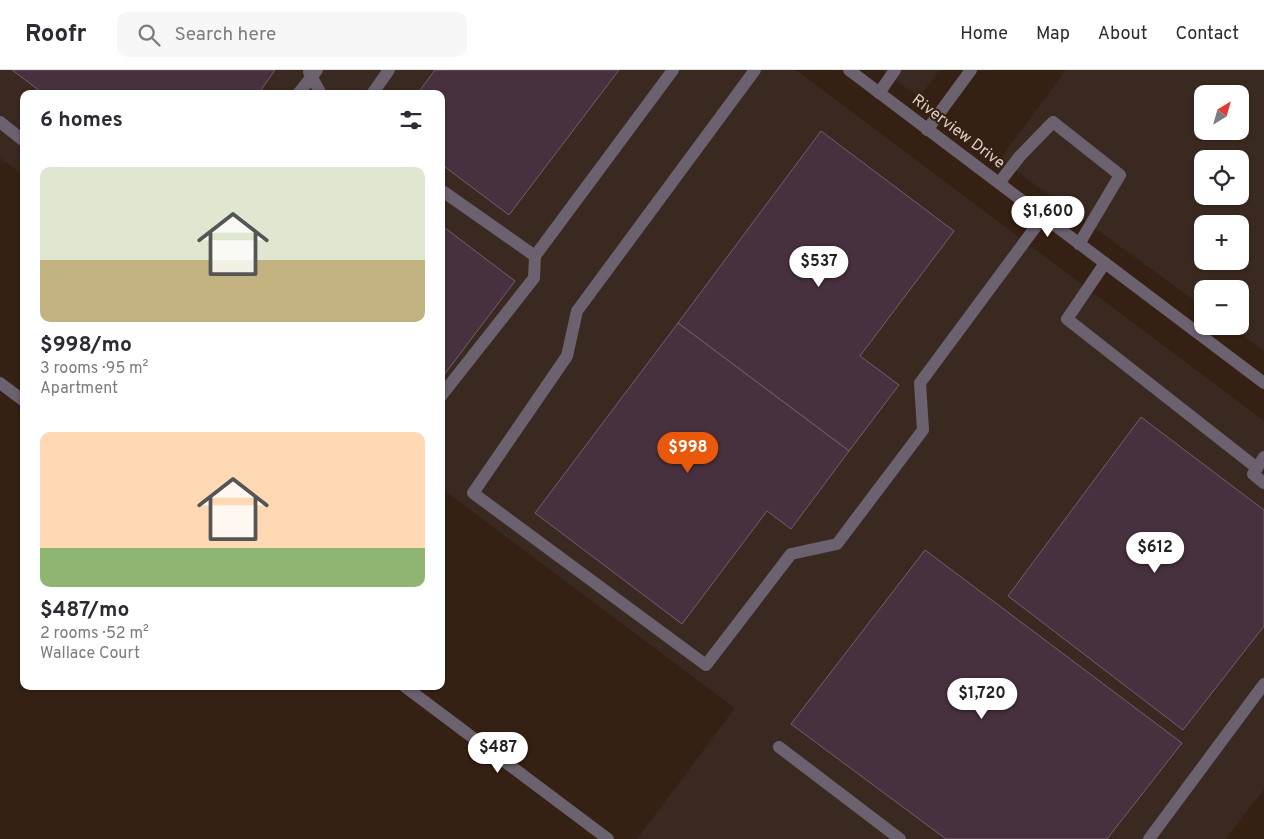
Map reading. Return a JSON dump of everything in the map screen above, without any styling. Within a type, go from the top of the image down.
[{"type":"street","points":[[375,90],[390,70]]},
{"type":"street","points":[[445,391],[534,278],[535,256],[673,70]]},
{"type":"street","points":[[755,70],[576,311],[567,356],[473,493],[706,665],[791,554],[838,544],[923,430],[920,383],[1043,217]]},
{"type":"street","name":"Riverview Drive","points":[[849,70],[1264,383]]},
{"type":"street","points":[[879,92],[895,70]]},
{"type":"street","points":[[927,130],[971,70]]},
{"type":"street","points":[[301,90],[312,72]]},
{"type":"street","points":[[312,72],[319,90]]},
{"type":"street","points":[[0,122],[20,138]]},
{"type":"street","points":[[999,183],[1020,156],[1053,122],[1120,175],[1079,244]]},
{"type":"street","points":[[445,193],[535,256]]},
{"type":"street","points":[[1105,263],[1067,318],[1260,462],[1252,474],[1264,482]]},
{"type":"street","points":[[0,383],[20,398]]},
{"type":"street","points":[[1149,839],[1264,684]]},
{"type":"street","points":[[409,690],[608,839]]},
{"type":"street","points":[[780,747],[900,839]]},
{"type":"shaded area","points":[[0,70],[796,70],[1264,421],[1264,789],[1226,839],[637,839],[735,708],[445,491],[445,90],[20,90],[20,173],[0,158]]},
{"type":"shaded area","points":[[881,70],[940,70],[919,97]]},
{"type":"shaded area","points":[[1066,70],[1264,70],[1264,351],[1242,335],[1249,335],[1249,280],[1194,280],[1194,300],[1000,159]]},
{"type":"building","points":[[12,70],[275,70],[261,90],[39,90]]},
{"type":"building","points":[[435,70],[619,70],[509,215],[445,167],[445,90],[420,90]]},
{"type":"building","points":[[821,131],[954,231],[860,356],[899,385],[849,451],[678,323]]},
{"type":"building","points":[[445,228],[515,281],[445,374]]},
{"type":"building","points":[[678,323],[849,451],[791,529],[767,511],[682,624],[535,513]]},
{"type":"building","points":[[1141,417],[1264,510],[1264,626],[1183,730],[1008,596]]},
{"type":"building","points":[[925,550],[1182,743],[1107,839],[946,839],[791,724]]}]
